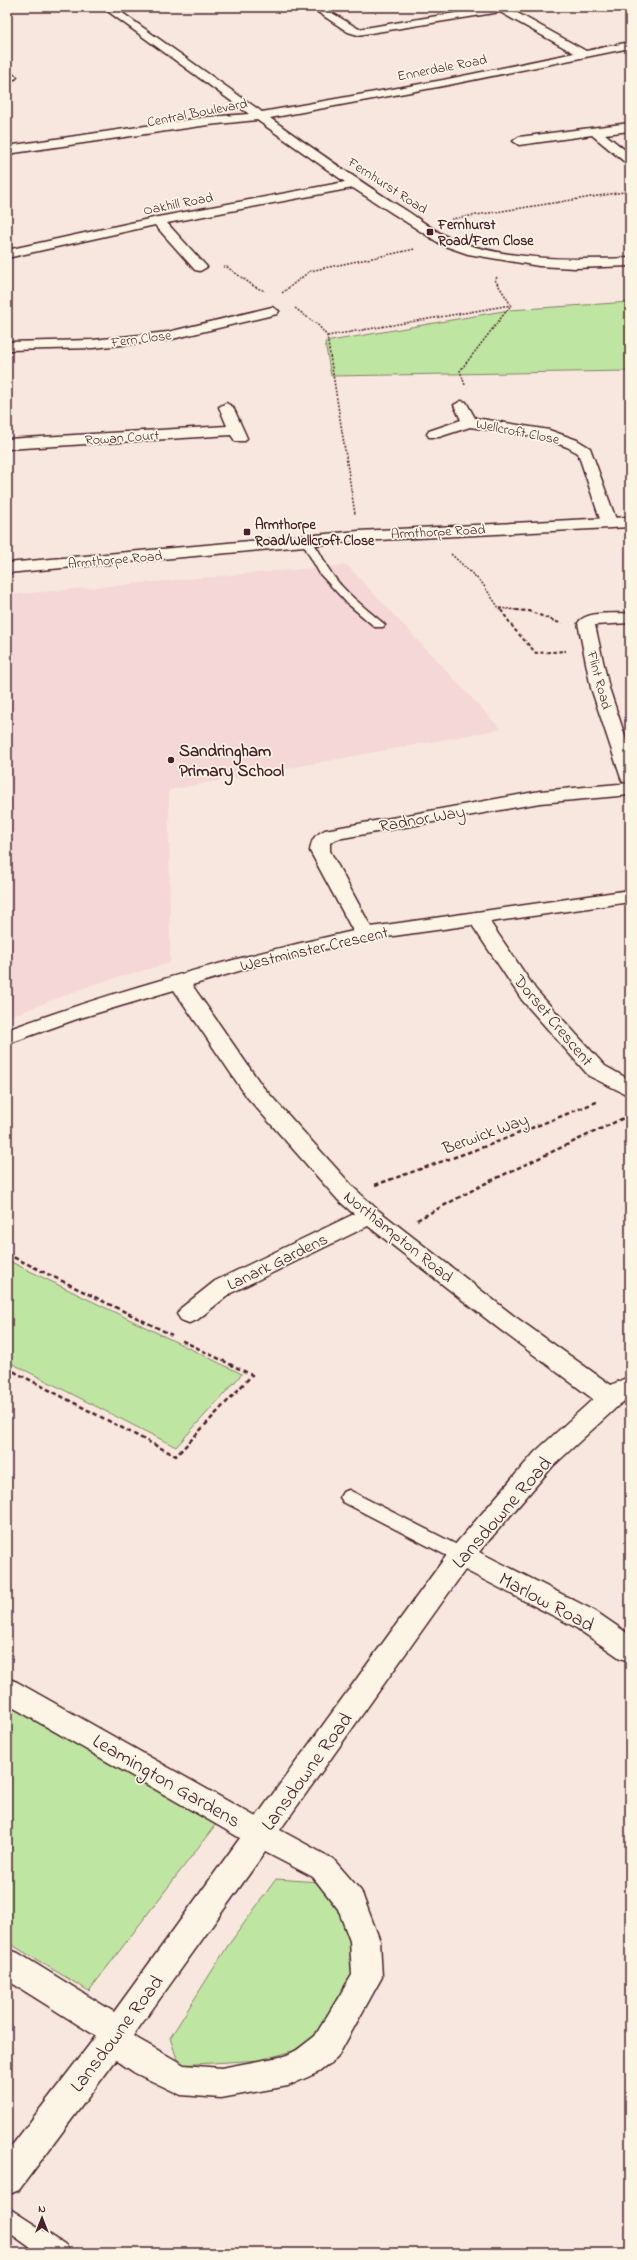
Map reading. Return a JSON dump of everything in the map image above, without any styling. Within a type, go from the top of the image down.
[{"type":"street","name":"Fernhurst Road","points":[[107,7],[355,184],[447,242],[473,251],[511,258],[575,264],[630,262]]},
{"type":"street","points":[[315,7],[352,30],[358,32],[503,8],[584,54]]},
{"type":"street","name":"Ennerdale Road","points":[[260,116],[443,83],[630,45]]},
{"type":"street","name":"Central Boulevard","points":[[7,150],[213,128],[260,116]]},
{"type":"street","points":[[519,141],[630,127]]},
{"type":"street","points":[[594,132],[630,160]]},
{"type":"street","name":"Central Boulevard","points":[[7,158],[100,141]]},
{"type":"street","name":"Oakhill Road","points":[[8,252],[158,221],[355,184]]},
{"type":"street","points":[[158,221],[200,267]]},
{"type":"street","name":"Fern Close","points":[[7,346],[93,344],[168,336],[272,311]]},
{"type":"street","points":[[434,434],[469,422],[461,405]]},
{"type":"street","name":"Rowan Court","points":[[7,444],[238,434],[226,407]]},
{"type":"street","name":"Wellcroft Close","points":[[469,422],[523,429],[559,437],[585,451],[609,522]]},
{"type":"street","name":"Armthorpe Road","points":[[7,568],[307,542],[359,536],[630,522]]},
{"type":"street","name":"Flint Road","points":[[630,618],[594,620],[586,623],[600,688],[625,742],[630,778]]},
{"type":"street","name":"Radnor Way","points":[[365,934],[320,851],[321,840],[332,834],[540,797],[630,789]]},
{"type":"street","name":"Westminster Crescent","points":[[7,1038],[70,1014],[265,957],[365,934],[630,896]]},
{"type":"street","name":"Dorset Crescent","points":[[477,917],[529,995],[560,1030],[597,1071],[630,1089]]},
{"type":"street","name":"Northampton Road","points":[[179,982],[255,1092],[346,1194],[370,1216],[506,1322],[620,1392]]},
{"type":"street","name":"Lanark Gardens","points":[[189,1314],[222,1287],[370,1216]]},
{"type":"street","name":"Lansdowne Road","points":[[7,2178],[115,2036],[461,1556],[544,1459],[620,1392]]},
{"type":"street","name":"Marlow Road","points":[[461,1556],[585,1619],[630,1650]]},
{"type":"street","name":"Leamington Gardens","points":[[7,1690],[261,1835],[323,1868],[350,1901],[365,1941],[367,1977],[326,2047],[308,2061],[288,2071],[221,2083],[180,2080],[146,2062],[115,2036],[7,1963]]},
{"type":"lane","points":[[307,542],[324,572],[351,601],[379,625]]},
{"type":"lane","points":[[349,1498],[461,1556]]},
{"type":"lane","points":[[7,2218],[58,2253]]},
{"type":"path","points":[[419,224],[630,191]]},
{"type":"path","points":[[278,296],[310,271],[447,242]]},
{"type":"path","points":[[511,258],[496,280],[511,305]]},
{"type":"path","points":[[200,267],[227,267],[255,287],[266,291]]},
{"type":"path","points":[[327,336],[511,305]]},
{"type":"path","points":[[461,405],[470,399],[460,371],[511,305]]},
{"type":"path","points":[[293,306],[319,326],[327,336],[359,536]]},
{"type":"path","points":[[447,551],[482,583],[515,630],[536,653],[590,642]]},
{"type":"path","points":[[500,608],[529,611],[590,642]]},
{"type":"path","name":"Berwick Way","points":[[346,1194],[492,1144],[630,1089]]},
{"type":"path","points":[[392,1233],[484,1184],[630,1115]]},
{"type":"path","points":[[7,1254],[252,1375],[176,1456],[7,1368]]},
{"type":"shaded area","name":"Sandringham Primary School","points":[[347,565],[501,729],[169,790],[170,963],[94,984],[19,1013],[7,1014],[7,595]]},
{"type":"green space","points":[[630,302],[630,371],[331,376],[325,342],[509,310]]},
{"type":"green space","points":[[7,1260],[242,1374],[176,1447],[7,1361]]},
{"type":"green space","points":[[7,1705],[216,1824],[89,1991],[7,1942]]},
{"type":"green space","points":[[276,1879],[319,1882],[339,1910],[351,1941],[353,1971],[341,2001],[321,2032],[293,2051],[261,2060],[179,2065],[170,2038],[227,1947]]},
{"type":"place","name":"Fernhurst Road/Fern Close","points":[[430,232]]},
{"type":"place","name":"Armthorpe Road/Wellcroft Close","points":[[247,532]]},
{"type":"place","name":"Sandringham Primary School","points":[[171,760]]}]
